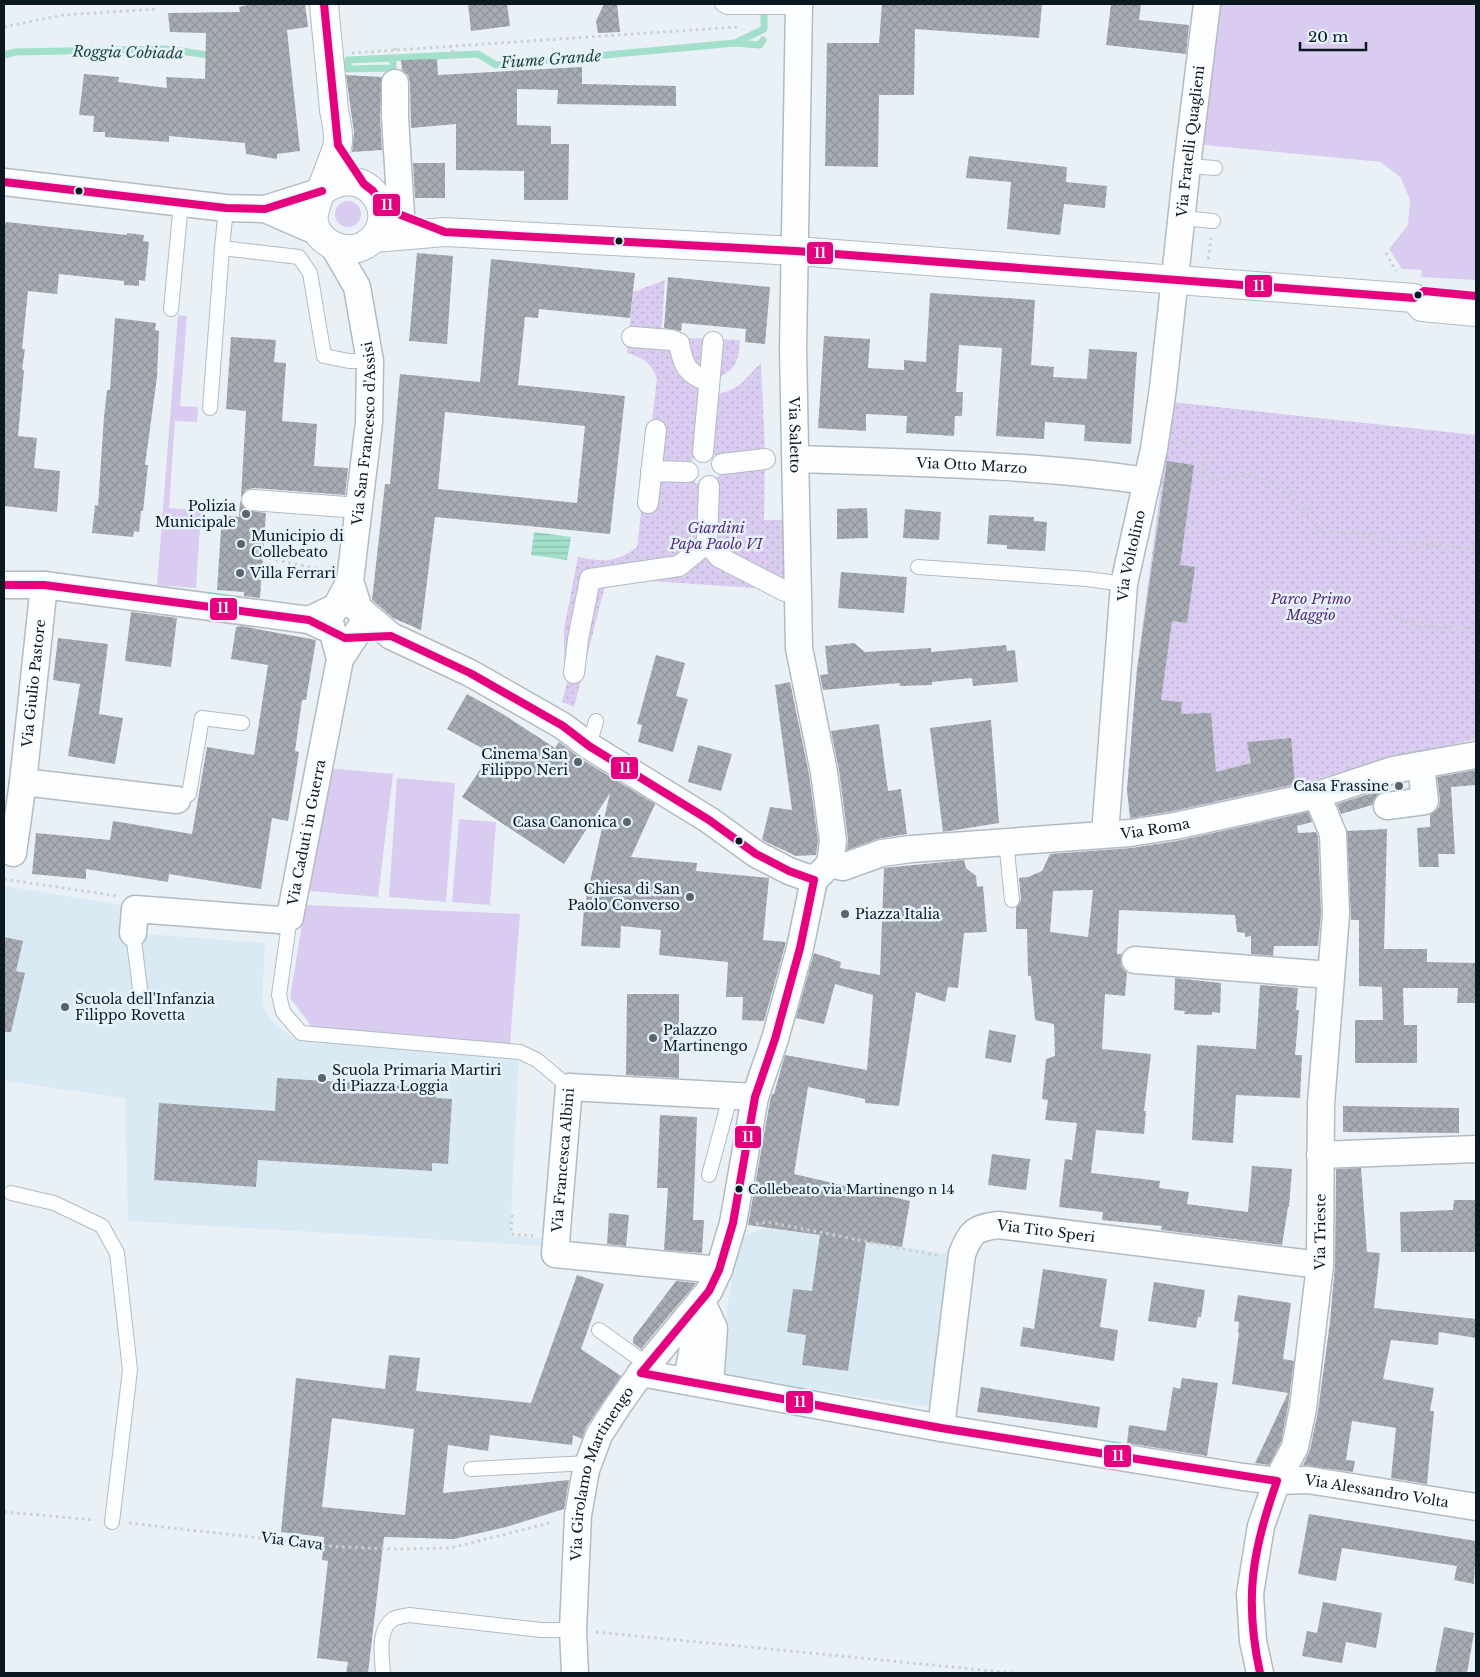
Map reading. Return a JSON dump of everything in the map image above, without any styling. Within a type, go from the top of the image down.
[{"type":"street","name":"Via San Francesco d'Assisi","points":[[324,4],[338,144],[313,211],[326,240],[357,287],[370,362],[369,422],[359,508],[350,578],[338,621]]},
{"type":"street","name":"Via Fratelli Quaglieni","points":[[1175,280],[1207,4]]},
{"type":"street","name":"Via Saletto","points":[[790,6],[796,250],[793,349],[797,458],[788,590],[826,791],[833,841],[822,872]]},
{"type":"street","points":[[381,200],[395,72]]},
{"type":"street","name":"Via San Francesco d'Assisi","points":[[338,144],[381,200],[382,220],[357,287]]},
{"type":"street","points":[[4,182],[226,208],[265,209],[322,191],[331,184],[342,180],[353,180],[381,200],[445,232]]},
{"type":"street","points":[[265,209],[326,240],[356,248],[374,238],[445,232],[796,250],[1414,298],[1424,291],[1476,296]]},
{"type":"street","name":"Via Voltolino","points":[[1105,834],[1124,584],[1147,481],[1163,388],[1175,280]]},
{"type":"street","points":[[1414,298],[1422,307],[1476,312]]},
{"type":"street","points":[[632,337],[671,340],[679,343],[682,360],[694,377],[709,381]]},
{"type":"street","points":[[703,452],[713,342]]},
{"type":"street","points":[[648,503],[656,430]]},
{"type":"street","name":"Via Otto Marzo","points":[[797,458],[962,465],[1107,475],[1147,481]]},
{"type":"street","points":[[722,464],[765,459]]},
{"type":"street","points":[[651,471],[688,472]]},
{"type":"street","points":[[709,486],[708,543],[719,557],[788,590]]},
{"type":"street","points":[[252,500],[359,508]]},
{"type":"street","points":[[574,673],[578,639],[590,579],[679,566],[708,543]]},
{"type":"street","points":[[4,585],[44,585],[338,621],[391,636],[470,673],[563,726],[592,734],[756,854],[789,871],[822,872]]},
{"type":"street","name":"Via Giulio Pastore","points":[[13,853],[23,782],[44,585]]},
{"type":"street","name":"Via Caduti in Guerra","points":[[134,921],[266,920],[290,917],[340,659],[338,621]]},
{"type":"street","name":"Via Roma","points":[[822,872],[843,867],[882,853],[1105,834],[1175,826],[1317,796],[1393,770],[1476,755]]},
{"type":"street","points":[[1387,806],[1425,801],[1421,765]]},
{"type":"street","points":[[23,782],[177,800]]},
{"type":"street","name":"Via Trieste","points":[[1260,1673],[1253,1641],[1250,1594],[1261,1526],[1277,1481],[1295,1446],[1303,1408],[1320,1266],[1320,1155],[1330,975],[1336,914],[1333,834],[1317,796]]},
{"type":"street","name":"Via Girolamo Martinengo","points":[[575,1673],[572,1630],[578,1515],[589,1462],[599,1435],[644,1369],[709,1291],[719,1270],[733,1223],[742,1097],[775,1039],[822,872]]},
{"type":"street","points":[[1135,960],[1330,975]]},
{"type":"street","name":"Via Francesca Albini","points":[[719,1270],[556,1254],[569,1088],[742,1097]]},
{"type":"street","points":[[1320,1155],[1476,1149]]},
{"type":"street","name":"Via Tito Speri","points":[[941,1428],[960,1268],[969,1236],[982,1227],[998,1225],[1320,1266]]},
{"type":"street","points":[[698,1383],[714,1328],[701,1300]]},
{"type":"street","name":"Via Alessandro Volta","points":[[644,1369],[698,1383],[941,1428],[1243,1478],[1277,1481],[1308,1480],[1476,1507]]},
{"type":"lane","points":[[722,4],[727,7],[790,6]]},
{"type":"lane","points":[[1187,166],[1215,168]]},
{"type":"lane","points":[[171,309],[182,203]]},
{"type":"lane","points":[[210,408],[226,208]]},
{"type":"lane","points":[[1182,218],[1212,221]]},
{"type":"lane","points":[[222,248],[299,257],[310,273],[324,356],[349,361],[370,362]]},
{"type":"lane","points":[[918,567],[1087,579],[1124,584]]},
{"type":"lane","points":[[177,800],[189,794],[202,718],[242,722]]},
{"type":"lane","points":[[1006,841],[1012,900]]},
{"type":"lane","points":[[290,917],[279,995],[283,1012],[300,1033],[520,1052],[537,1060],[569,1088]]},
{"type":"lane","points":[[134,921],[143,1013]]},
{"type":"lane","points":[[709,1174],[742,1097]]},
{"type":"lane","points":[[12,1193],[54,1203],[102,1226],[117,1253],[130,1370],[112,1522]]},
{"type":"lane","points":[[599,1330],[644,1369]]},
{"type":"lane","points":[[472,1469],[589,1462]]},
{"type":"lane","points":[[383,1673],[381,1648],[385,1630],[393,1620],[409,1615],[541,1630],[572,1630]]},
{"type":"path","points":[[4,27],[63,15],[158,8]]},
{"type":"path","points":[[329,56],[395,48],[453,47],[734,27]]},
{"type":"path","points":[[452,59],[453,47]]},
{"type":"path","points":[[395,48],[395,72]]},
{"type":"path","points":[[1208,263],[1210,244]]},
{"type":"path","points":[[1386,253],[1397,269]]},
{"type":"path","points":[[1168,436],[1197,447],[1205,459],[1203,470],[1209,480],[1247,475],[1272,482],[1304,509],[1321,532],[1363,533],[1389,541],[1476,549]]},
{"type":"path","points":[[257,579],[260,527]]},
{"type":"path","points":[[263,556],[350,578]]},
{"type":"path","points":[[1388,613],[1416,626],[1470,628],[1476,624]]},
{"type":"path","points":[[4,879],[129,897],[134,921]]},
{"type":"path","points":[[512,1215],[511,1234],[556,1238]]},
{"type":"path","points":[[733,1223],[751,1225],[768,1222],[960,1268]]},
{"type":"path","name":"Via Cava","points":[[4,1512],[339,1547],[396,1549],[451,1548],[578,1515]]},
{"type":"path","points":[[572,1630],[1013,1673]]},
{"type":"shaded area","points":[[534,532],[571,537],[567,560],[531,555]]},
{"type":"shaded area","name":"Scuola Primaria Martiri di Piazza Loggia","points":[[4,886],[126,906],[133,933],[265,943],[262,1004],[270,1019],[294,1039],[519,1057],[510,1236],[542,1239],[542,1246],[128,1221],[125,1098],[4,1081]]},
{"type":"shaded area","points":[[766,1228],[952,1254],[930,1407],[724,1376],[727,1308],[740,1233],[748,1234]]},
{"type":"green space","points":[[1218,4],[1476,4],[1476,280],[1421,277],[1422,270],[1402,269],[1389,249],[1408,225],[1410,200],[1401,178],[1381,162],[1204,145]]},
{"type":"green space","points":[[348,201],[357,205],[361,214],[357,223],[348,227],[339,223],[335,214],[339,205]]},
{"type":"green space","name":"Giardini Papa Paolo VI","points":[[665,280],[661,337],[740,340],[738,356],[734,366],[726,374],[712,381],[711,395],[735,388],[761,363],[765,452],[764,520],[785,520],[784,586],[766,589],[607,578],[574,707],[562,702],[567,682],[564,629],[578,557],[595,560],[616,559],[637,547],[657,378],[652,368],[645,361],[627,353],[633,292]],"holes":[[[712,453],[719,459],[720,473],[711,483],[704,485],[697,483],[690,477],[690,462],[697,454]]]},
{"type":"green space","points":[[178,315],[187,316],[180,406],[198,407],[197,422],[175,421],[169,508],[201,511],[196,588],[157,585]]},
{"type":"green space","name":"Parco Primo Maggio","points":[[1172,402],[1476,435],[1476,739],[1374,762],[1314,780],[1261,801],[1131,819],[1127,790],[1137,668]]},
{"type":"green space","points":[[327,768],[393,774],[378,897],[309,891]]},
{"type":"green space","points":[[397,778],[455,783],[446,902],[389,897]]},
{"type":"green space","points":[[459,819],[496,822],[490,905],[452,902]]},
{"type":"green space","points":[[305,905],[520,914],[510,1044],[313,1028],[290,998]]},
{"type":"building","points":[[252,4],[305,4],[308,27],[287,30],[300,151],[277,154],[277,159],[246,154],[245,143],[169,136],[169,142],[105,137],[105,132],[93,132],[94,116],[79,115],[84,74],[119,77],[118,82],[167,88],[166,77],[205,79],[206,33],[170,32],[168,13],[240,12],[239,7]]},
{"type":"building","points":[[468,4],[507,4],[510,26],[471,31]]},
{"type":"building","points":[[604,4],[617,4],[620,32],[598,33],[596,21]]},
{"type":"building","points":[[882,4],[1042,4],[1039,38],[915,29],[914,95],[879,95],[878,167],[825,166],[827,43],[879,43]]},
{"type":"building","points":[[1111,4],[1141,4],[1139,20],[1189,25],[1186,54],[1106,45]]},
{"type":"building","points":[[437,59],[438,75],[582,67],[582,84],[676,86],[676,106],[557,104],[558,90],[517,89],[517,125],[551,126],[551,144],[569,144],[568,200],[524,200],[524,171],[456,170],[456,124],[411,128],[410,83],[408,75],[402,70],[401,60]]},
{"type":"building","points":[[346,75],[382,77],[380,117],[382,150],[352,152],[354,133]]},
{"type":"building","points":[[969,156],[1067,167],[1066,182],[1107,186],[1105,208],[1064,204],[1060,235],[1007,229],[1011,182],[966,178]]},
{"type":"building","points":[[413,163],[445,163],[445,198],[415,198]]},
{"type":"building","points":[[6,222],[127,235],[127,233],[144,235],[143,241],[149,242],[145,281],[139,280],[139,286],[124,285],[124,281],[59,274],[57,294],[28,291],[22,349],[25,349],[18,436],[37,438],[34,468],[60,471],[57,512],[4,506],[4,227]]},
{"type":"building","points":[[417,253],[453,256],[447,344],[409,341]]},
{"type":"building","points":[[491,259],[635,273],[630,318],[539,309],[538,318],[525,317],[518,385],[625,396],[610,534],[435,517],[421,630],[393,618],[372,600],[385,484],[390,484],[400,374],[480,382]],"holes":[[[445,412],[585,426],[577,503],[438,489]]]},
{"type":"building","points":[[668,277],[770,287],[765,344],[745,342],[746,329],[682,323],[681,331],[664,328]]},
{"type":"building","points":[[930,293],[1035,300],[1031,365],[1054,367],[1053,377],[1087,379],[1089,349],[1137,352],[1131,444],[1084,441],[1085,425],[1045,422],[1044,439],[996,436],[1002,348],[959,345],[956,392],[963,392],[962,416],[955,416],[954,436],[906,433],[907,416],[866,414],[866,431],[818,428],[824,336],[870,339],[868,368],[904,370],[904,360],[926,362]]},
{"type":"building","points":[[115,318],[156,323],[155,330],[159,331],[157,377],[145,465],[148,465],[143,511],[141,511],[139,532],[134,531],[133,537],[92,533],[95,505],[98,506],[104,417],[107,390],[110,390]]},
{"type":"building","points":[[231,337],[276,340],[274,362],[286,363],[282,421],[317,424],[314,466],[348,468],[345,495],[253,488],[246,490],[241,497],[246,411],[226,409]]},
{"type":"building","points":[[1167,461],[1194,465],[1180,565],[1195,567],[1187,623],[1172,621],[1161,700],[1182,702],[1181,714],[1211,713],[1216,772],[1251,763],[1247,742],[1291,738],[1295,784],[1172,811],[1130,818],[1127,790],[1137,670]]},
{"type":"building","name":"Villa Ferrari","points":[[240,501],[246,510],[266,513],[260,598],[244,596],[244,592],[217,590],[222,515],[239,517]]},
{"type":"building","points":[[867,508],[868,538],[837,539],[837,509]]},
{"type":"building","points":[[905,509],[941,512],[939,540],[903,538]]},
{"type":"building","points":[[989,515],[1034,517],[1034,521],[1047,522],[1045,551],[1007,549],[1007,545],[987,544]]},
{"type":"building","points":[[841,572],[907,577],[904,613],[838,608]]},
{"type":"building","points":[[131,612],[177,618],[171,667],[125,661]]},
{"type":"building","points":[[241,626],[316,640],[306,700],[302,700],[295,751],[299,752],[288,821],[272,818],[261,889],[169,874],[168,882],[86,869],[86,879],[32,874],[36,833],[110,840],[113,821],[192,834],[207,747],[254,755],[268,665],[231,659],[236,627]]},
{"type":"building","points":[[58,638],[108,644],[99,714],[123,718],[115,764],[68,756],[80,684],[53,680]]},
{"type":"building","points":[[854,643],[865,652],[931,648],[931,652],[1006,645],[1007,651],[1015,650],[1018,682],[973,686],[972,678],[932,682],[932,685],[900,686],[899,683],[823,690],[820,675],[828,674],[825,646]]},
{"type":"building","points":[[656,655],[685,663],[676,696],[688,699],[673,752],[638,742],[642,725],[637,724]]},
{"type":"building","points":[[790,682],[809,774],[818,841],[816,855],[796,856],[762,840],[770,807],[792,810],[775,685]]},
{"type":"building","points":[[467,694],[501,713],[555,748],[559,742],[581,759],[655,804],[631,857],[697,863],[696,871],[769,878],[763,940],[786,942],[764,1021],[742,1020],[743,997],[726,997],[728,962],[659,955],[661,930],[621,926],[620,948],[581,946],[584,908],[610,793],[564,864],[462,797],[491,753],[447,729]]},
{"type":"building","points":[[991,720],[999,823],[943,832],[930,728]]},
{"type":"building","points":[[879,724],[888,791],[901,789],[907,834],[877,839],[847,850],[848,839],[839,770],[831,731]]},
{"type":"building","points":[[698,745],[732,754],[721,791],[688,782]]},
{"type":"building","points":[[1476,770],[1476,785],[1451,787],[1455,854],[1438,854],[1439,867],[1419,867],[1417,828],[1430,827],[1430,815],[1439,807],[1437,777]]},
{"type":"building","points":[[1388,788],[1388,791],[1378,794],[1372,805],[1341,814],[1337,804]]},
{"type":"building","points":[[1308,812],[1312,822],[1297,826],[1298,833],[1316,832],[1318,837],[1321,914],[1318,946],[1274,946],[1273,956],[1251,954],[1251,936],[1245,937],[1245,933],[1237,932],[1235,915],[1119,910],[1117,954],[1122,954],[1121,966],[1127,973],[1125,996],[1105,994],[1102,1049],[1151,1054],[1144,1111],[1146,1111],[1144,1134],[1096,1130],[1091,1173],[1160,1181],[1159,1188],[1189,1192],[1187,1204],[1248,1212],[1252,1166],[1292,1169],[1289,1207],[1282,1245],[1161,1230],[1162,1226],[1102,1220],[1103,1212],[1059,1207],[1065,1159],[1072,1160],[1077,1123],[1045,1120],[1048,1100],[1042,1099],[1046,1059],[1055,1056],[1054,1024],[1035,1020],[1031,976],[1028,976],[1027,929],[1016,929],[1016,908],[1021,900],[1019,878],[1028,877],[1042,871],[1050,854],[1131,848],[1177,841]],"holes":[[[1093,890],[1088,937],[1050,932],[1053,891]]]},
{"type":"building","points":[[1387,829],[1384,949],[1427,949],[1427,962],[1476,963],[1476,1003],[1457,1003],[1458,988],[1403,988],[1404,1025],[1417,1025],[1417,1063],[1355,1063],[1355,1020],[1383,1020],[1382,987],[1359,986],[1359,920],[1351,920],[1347,831]]},
{"type":"building","points":[[964,860],[966,868],[976,876],[977,887],[983,886],[987,932],[964,933],[958,988],[948,987],[945,1002],[916,992],[899,1106],[865,1103],[865,1099],[808,1087],[794,1174],[910,1201],[902,1247],[866,1242],[848,1371],[802,1365],[806,1335],[787,1332],[793,1289],[812,1291],[820,1235],[748,1225],[770,1101],[772,1094],[774,1094],[785,1055],[867,1070],[873,995],[835,984],[824,1024],[796,1018],[814,953],[841,962],[840,968],[880,975],[884,868]]},
{"type":"building","points":[[4,937],[23,941],[16,971],[25,973],[11,1032],[4,1032]]},
{"type":"building","points":[[1175,978],[1221,983],[1220,1013],[1212,1012],[1212,1015],[1184,1014],[1185,1011],[1174,1010]]},
{"type":"building","points":[[1260,985],[1298,988],[1296,1010],[1299,1010],[1295,1055],[1302,1055],[1300,1098],[1236,1095],[1233,1143],[1192,1140],[1197,1045],[1256,1049]]},
{"type":"building","name":"Palazzo Martinengo","points":[[627,994],[679,994],[679,1078],[626,1075]]},
{"type":"building","points":[[989,1030],[1016,1035],[1011,1063],[985,1058]]},
{"type":"building","points":[[277,1078],[437,1088],[436,1098],[452,1099],[448,1164],[432,1163],[432,1171],[258,1160],[256,1187],[154,1180],[159,1103],[275,1111]]},
{"type":"building","points":[[1343,1106],[1459,1108],[1459,1133],[1343,1132]]},
{"type":"building","points":[[660,1115],[697,1117],[693,1220],[704,1220],[702,1253],[664,1250],[668,1188],[657,1188]]},
{"type":"building","points":[[992,1154],[1030,1159],[1026,1190],[988,1185]]},
{"type":"building","points":[[1361,1168],[1367,1252],[1380,1253],[1374,1308],[1476,1319],[1476,1338],[1439,1332],[1438,1345],[1391,1340],[1383,1379],[1434,1388],[1430,1411],[1434,1411],[1427,1484],[1391,1478],[1396,1428],[1352,1421],[1346,1460],[1355,1461],[1353,1472],[1303,1465],[1310,1450],[1318,1411],[1330,1322],[1335,1265],[1336,1169]]},
{"type":"building","points":[[1454,1200],[1476,1200],[1476,1252],[1401,1252],[1400,1212],[1453,1210]]},
{"type":"building","points":[[609,1213],[629,1215],[626,1246],[607,1244]]},
{"type":"building","points":[[1043,1269],[1107,1279],[1100,1327],[1118,1330],[1114,1361],[1020,1346],[1023,1327],[1034,1329]]},
{"type":"building","points":[[577,1275],[604,1284],[581,1349],[621,1376],[586,1427],[582,1439],[573,1435],[572,1445],[490,1435],[488,1451],[448,1445],[443,1493],[569,1480],[564,1509],[506,1527],[454,1539],[384,1537],[368,1673],[346,1673],[348,1662],[317,1658],[328,1561],[322,1560],[324,1537],[281,1532],[296,1378],[385,1389],[389,1355],[420,1358],[416,1391],[531,1403]],"holes":[[[332,1418],[414,1429],[405,1515],[322,1507]]]},
{"type":"building","points":[[676,1281],[696,1283],[641,1349],[633,1343],[633,1338]]},
{"type":"building","points":[[1154,1282],[1205,1290],[1201,1317],[1198,1317],[1196,1328],[1148,1321]]},
{"type":"building","points":[[1238,1295],[1291,1303],[1283,1359],[1294,1361],[1288,1406],[1281,1442],[1269,1465],[1255,1463],[1288,1393],[1232,1384],[1239,1333],[1239,1322],[1234,1321]]},
{"type":"building","points":[[1182,1378],[1218,1383],[1207,1456],[1127,1443],[1129,1425],[1166,1431],[1173,1387],[1180,1389]]},
{"type":"building","points":[[981,1387],[1100,1407],[1097,1428],[977,1412]]},
{"type":"building","points":[[1309,1514],[1476,1541],[1474,1584],[1454,1580],[1457,1566],[1342,1548],[1336,1581],[1298,1574]]},
{"type":"building","points":[[1323,1602],[1382,1613],[1376,1648],[1346,1642],[1342,1663],[1302,1656],[1307,1631],[1317,1633]]},
{"type":"building","points":[[1444,1627],[1474,1633],[1467,1673],[1435,1673]]},
{"type":"waterway","name":"Fiume Grande","points":[[393,59],[393,68],[348,69],[348,60],[478,54],[496,65],[735,43],[764,29],[764,7]]},
{"type":"waterway","name":"Fiume Grande","points":[[735,43],[760,45],[763,40]]},
{"type":"waterway","name":"Roggia Cobiada","points":[[4,55],[15,52],[166,49],[215,56]]},
{"type":"transit line","name":"11","points":[[324,4],[338,145],[364,184],[373,191],[379,200],[401,215],[445,232],[796,251],[1414,298],[1424,291],[1476,296]]},
{"type":"transit line","name":"11","points":[[4,182],[226,208],[265,209],[322,191]]},
{"type":"transit line","name":"11","points":[[4,585],[44,585],[309,620],[345,638],[391,636],[470,673],[563,726],[589,746],[709,820],[756,854],[789,871],[814,880]]},
{"type":"transit line","name":"11","points":[[641,1373],[709,1291],[719,1270],[733,1223],[755,1097],[775,1039],[800,948],[814,880]]},
{"type":"transit line","name":"11","points":[[641,1373],[941,1428],[1277,1481]]},
{"type":"transit line","name":"11","points":[[1260,1673],[1252,1622],[1253,1575],[1256,1553],[1268,1506],[1277,1481]]},
{"type":"place","name":"Polizia Municipale","points":[[246,514]]},
{"type":"place","name":"Municipio di Collebeato","points":[[241,544]]},
{"type":"place","name":"Villa Ferrari","points":[[240,573]]},
{"type":"place","name":"Cinema San Filippo Neri","points":[[578,762]]},
{"type":"place","name":"Casa Frassine","points":[[1399,786]]},
{"type":"place","name":"Casa Canonica","points":[[627,822]]},
{"type":"place","name":"Chiesa di San Paolo Converso","points":[[690,897]]},
{"type":"place","name":"Piazza Italia","points":[[845,914]]},
{"type":"place","name":"Scuola dell'Infanzia Filippo Rovetta","points":[[65,1007]]},
{"type":"place","name":"Palazzo Martinengo","points":[[653,1038]]},
{"type":"place","name":"Scuola Primaria Martiri di Piazza Loggia","points":[[322,1078]]},
{"type":"place","name":"Collebeato via Martinengo n 14","points":[[739,1189]]}]
